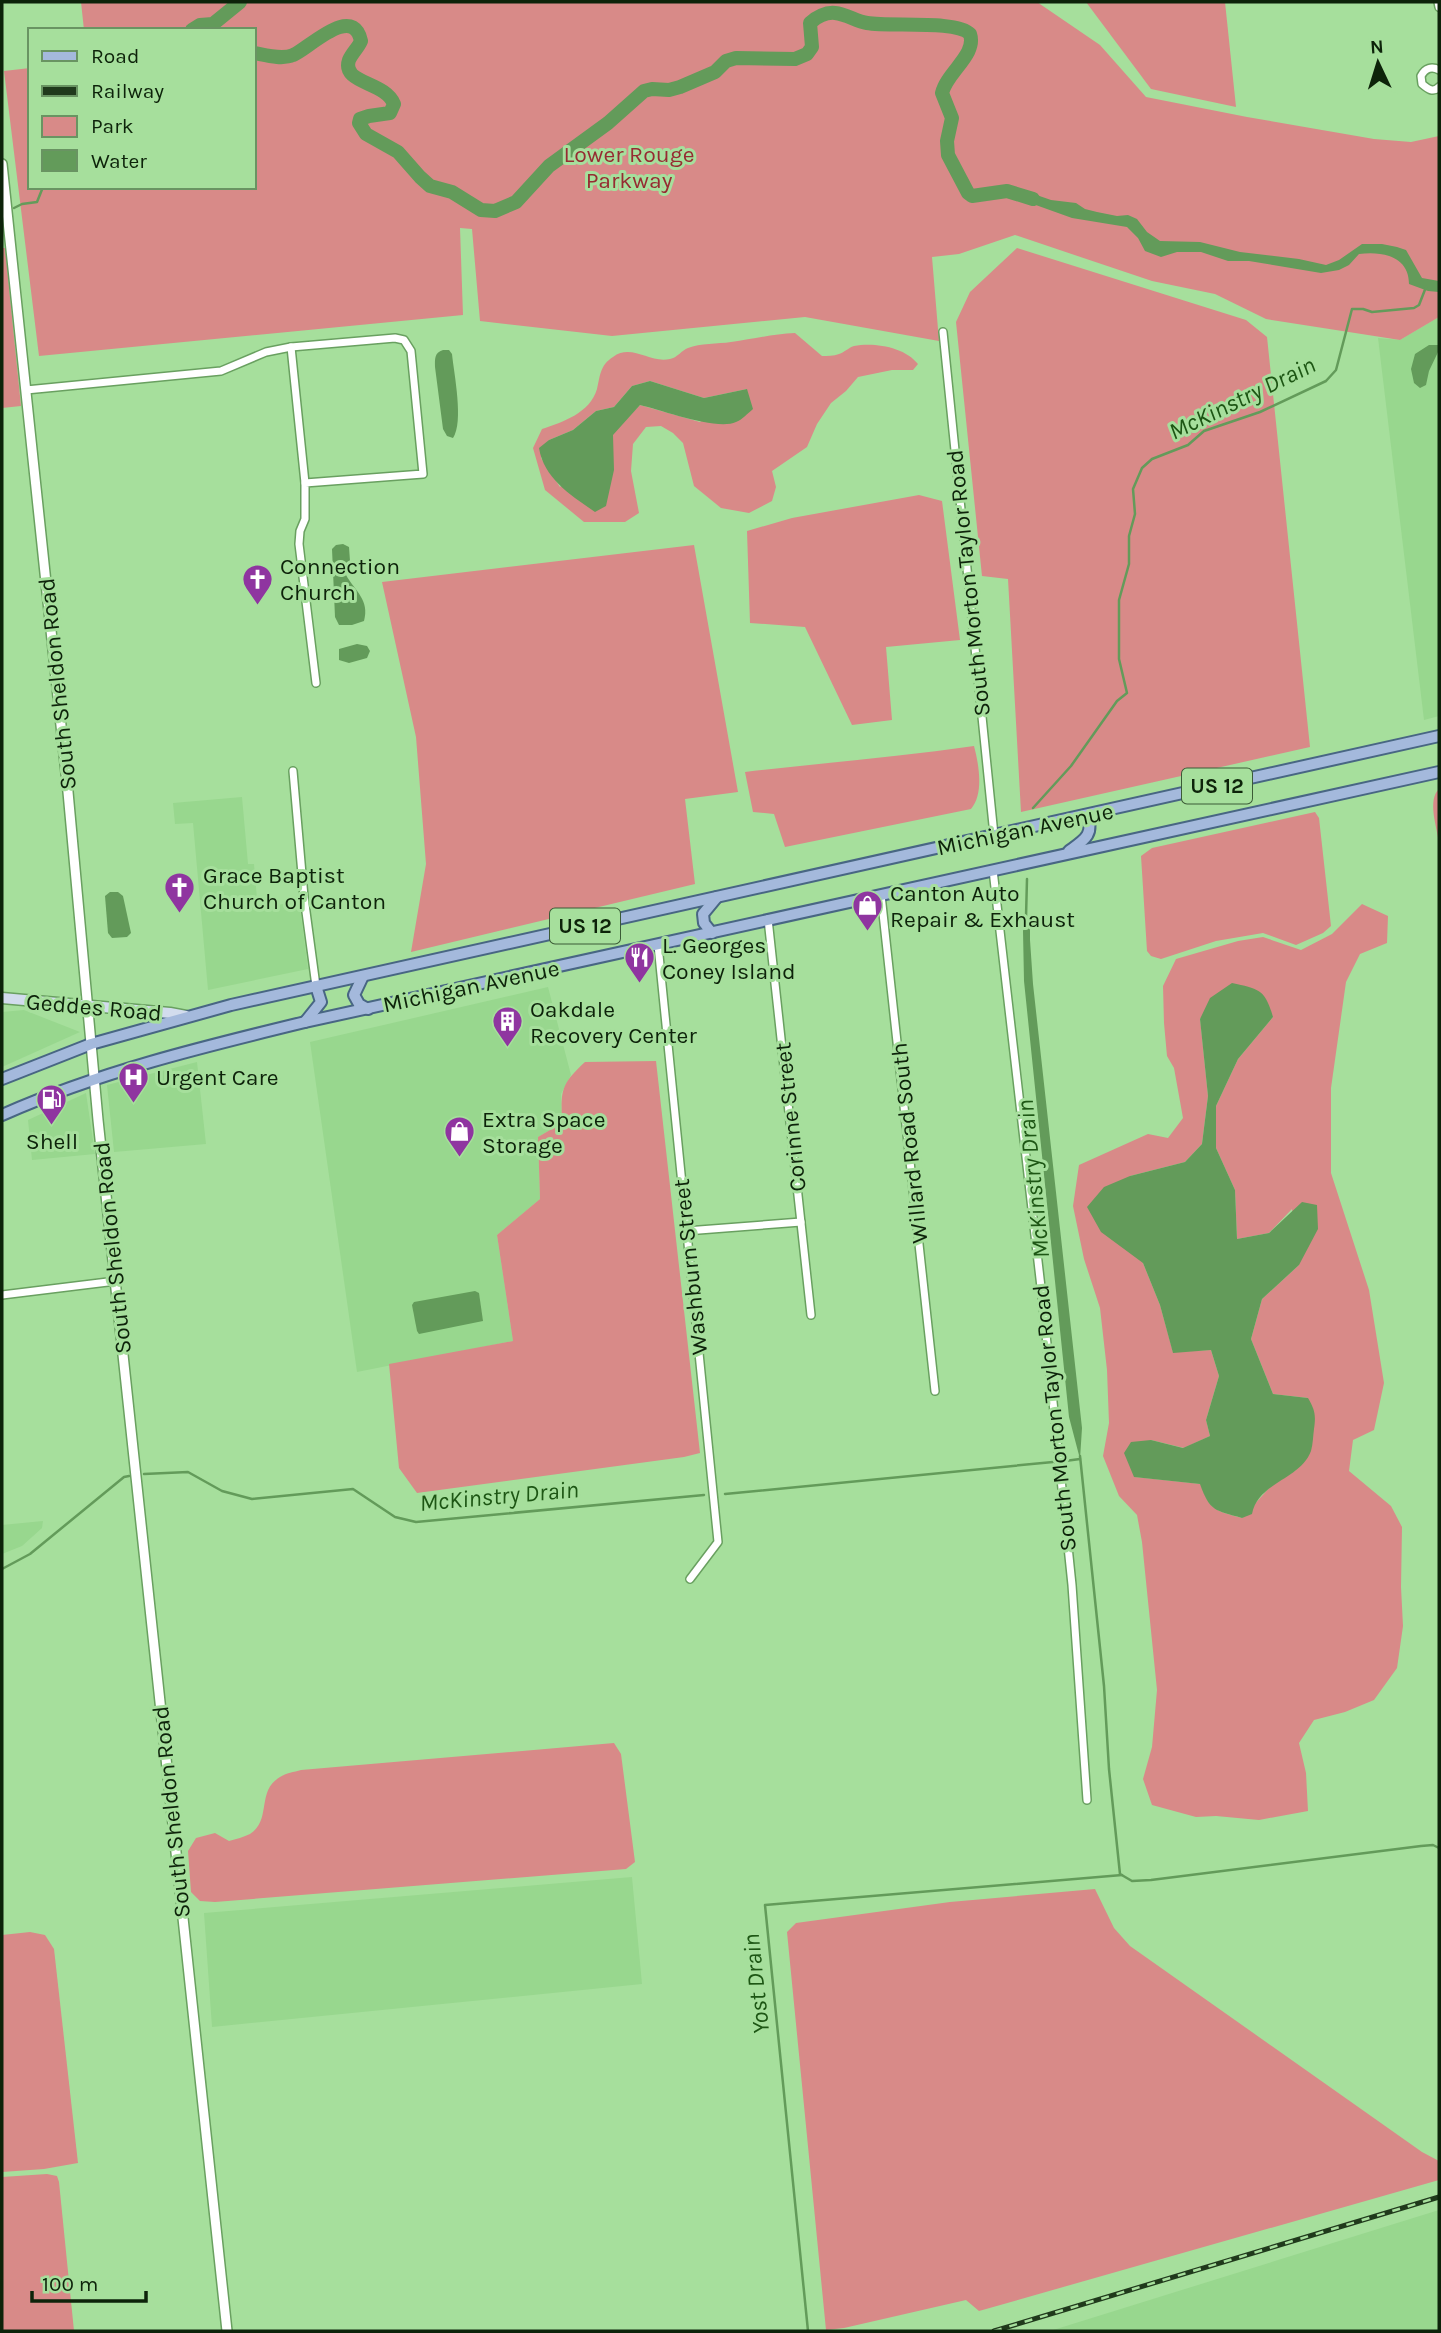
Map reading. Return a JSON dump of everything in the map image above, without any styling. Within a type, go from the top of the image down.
[{"type":"main road","name":"Michigan Avenue","points":[[2,1079],[91,1044],[186,1016],[1439,736]]},
{"type":"main road","name":"Michigan Avenue","points":[[2,1115],[94,1079],[187,1051],[304,1022],[1439,772]]},
{"type":"main road","points":[[1063,854],[1088,837],[1091,827],[1086,815]]},
{"type":"main road","points":[[712,933],[704,923],[703,914],[717,897]]},
{"type":"main road","points":[[363,976],[354,995],[359,1004],[368,1009]]},
{"type":"main road","points":[[304,1022],[321,1002],[316,986]]},
{"type":"main road","name":"Geddes Road","points":[[2,998],[186,1016]]},
{"type":"street","points":[[1438,2],[1439,7]]},
{"type":"street","points":[[1439,69],[1427,69],[1421,82],[1428,89],[1439,87]]},
{"type":"street","name":"South Sheldon Road","points":[[2,164],[94,1079],[227,2331]]},
{"type":"street","name":"South Morton Taylor Road","points":[[943,332],[995,835]]},
{"type":"street","points":[[26,390],[221,371],[266,352],[291,347],[395,338],[404,340],[411,351],[423,474],[305,483]]},
{"type":"street","points":[[291,347],[305,483],[305,519],[299,544],[316,683]]},
{"type":"street","points":[[293,771],[304,897],[316,986]]},
{"type":"street","name":"South Morton Taylor Road","points":[[993,870],[1072,1586],[1087,1800]]},
{"type":"street","name":"Willard Road South","points":[[881,895],[935,1391]]},
{"type":"street","name":"Corinne Street","points":[[768,919],[811,1315]]},
{"type":"street","name":"Washburn Street","points":[[658,945],[718,1542],[690,1578]]},
{"type":"street","points":[[687,1231],[801,1222]]},
{"type":"street","points":[[2,1295],[116,1281]]},
{"type":"shaded area","points":[[1439,317],[1439,716],[1424,720],[1378,338],[1400,340]]},
{"type":"shaded area","points":[[242,797],[248,864],[254,864],[258,910],[299,900],[308,969],[208,990],[193,823],[175,824],[173,803]]},
{"type":"shaded area","points":[[548,987],[571,1075],[561,1094],[562,1123],[538,1137],[540,1199],[497,1235],[513,1341],[357,1372],[310,1042]]},
{"type":"shaded area","points":[[24,1010],[80,1032],[2,1067],[2,1012]]},
{"type":"shaded area","points":[[197,1062],[206,1144],[114,1152],[107,1085]]},
{"type":"shaded area","points":[[86,1093],[95,1154],[32,1160],[28,1120]]},
{"type":"shaded area","points":[[43,1521],[42,1528],[22,1546],[2,1554],[2,1525]]},
{"type":"shaded area","points":[[632,1877],[642,1984],[212,2027],[204,1913]]},
{"type":"shaded area","points":[[1439,2210],[1439,2331],[1050,2331]]},
{"type":"green space","name":"Lower Rouge Parkway","points":[[81,2],[1037,2],[1100,45],[1146,97],[1374,139],[1411,142],[1439,136],[1439,317],[1400,340],[1266,319],[1215,294],[1152,281],[1015,235],[959,254],[932,257],[939,341],[805,317],[612,336],[480,321],[472,229],[460,228],[463,315],[39,356],[4,71],[28,68],[28,189],[256,189],[256,28],[84,28]]},
{"type":"green space","points":[[1086,2],[1225,2],[1236,107],[1151,89]]},
{"type":"green space","points":[[2,248],[5,248],[21,406],[2,408]]},
{"type":"green space","points":[[1017,248],[1246,320],[1267,337],[1310,747],[1021,812],[1008,579],[982,576],[956,322],[970,292]]},
{"type":"green space","points":[[795,333],[822,356],[837,355],[854,346],[880,345],[905,353],[918,364],[913,370],[892,370],[858,377],[831,403],[817,424],[807,447],[772,471],[776,487],[772,501],[749,513],[721,508],[694,486],[683,443],[661,426],[646,427],[633,444],[631,471],[639,513],[625,522],[584,522],[545,490],[533,448],[542,429],[575,415],[588,404],[597,389],[603,367],[613,357],[627,352],[663,360],[698,345]],"holes":[[[650,381],[704,398],[747,389],[700,422],[640,405],[560,487],[541,458],[549,440],[573,430],[596,411],[614,407],[632,386]]]},
{"type":"green space","points":[[919,495],[942,501],[960,640],[886,647],[892,720],[852,725],[805,627],[750,623],[747,531],[792,518]]},
{"type":"green space","points":[[694,545],[738,792],[685,799],[695,884],[411,952],[426,864],[416,737],[382,582]]},
{"type":"green space","points":[[974,746],[979,787],[978,796],[971,809],[785,847],[774,814],[753,812],[745,772]]},
{"type":"green space","points":[[1439,789],[1439,843],[1433,807],[1435,794]]},
{"type":"green space","points":[[1315,812],[1319,818],[1331,926],[1323,933],[1296,945],[1263,933],[1216,941],[1161,959],[1151,956],[1147,951],[1141,856],[1152,848]]},
{"type":"green space","points":[[1362,904],[1388,916],[1387,943],[1360,954],[1346,982],[1331,1088],[1331,1173],[1369,1290],[1384,1383],[1374,1430],[1353,1440],[1349,1471],[1391,1506],[1402,1527],[1403,1626],[1397,1668],[1374,1700],[1345,1712],[1314,1720],[1299,1743],[1306,1773],[1308,1811],[1259,1820],[1196,1817],[1152,1805],[1143,1779],[1152,1747],[1157,1690],[1142,1542],[1137,1515],[1119,1496],[1103,1456],[1109,1423],[1107,1370],[1100,1308],[1084,1259],[1073,1206],[1079,1165],[1148,1134],[1168,1138],[1183,1118],[1174,1068],[1167,1056],[1164,1023],[1163,986],[1176,959],[1238,941],[1263,937],[1301,950],[1332,934]],"holes":[[[1273,1017],[1238,1059],[1216,1106],[1216,1148],[1235,1190],[1237,1239],[1269,1233],[1292,1209],[1299,1265],[1262,1299],[1251,1339],[1273,1394],[1308,1398],[1296,1470],[1270,1487],[1242,1518],[1226,1514],[1211,1505],[1201,1484],[1135,1477],[1151,1440],[1184,1448],[1210,1436],[1206,1420],[1219,1376],[1211,1350],[1173,1352],[1160,1305],[1143,1263],[1130,1176],[1185,1162],[1202,1144],[1208,1096],[1200,1018]]]},
{"type":"green space","points":[[656,1061],[700,1453],[417,1493],[399,1468],[389,1364],[513,1341],[497,1235],[540,1199],[538,1137],[562,1123],[566,1083],[585,1062]]},
{"type":"green space","points":[[614,1743],[621,1754],[635,1862],[626,1869],[215,1902],[200,1901],[191,1892],[188,1851],[196,1838],[215,1833],[229,1841],[250,1834],[261,1821],[268,1790],[280,1777],[287,1774],[301,1770]]},
{"type":"green space","points":[[1095,1889],[1114,1928],[1130,1946],[1422,2152],[1439,2161],[1439,2180],[979,2311],[966,2300],[826,2330],[787,1932],[796,1923],[950,1902]]},
{"type":"green space","points":[[30,1932],[45,1935],[54,1949],[78,2163],[2,2172],[2,1935]]},
{"type":"green space","points":[[47,2174],[57,2176],[59,2182],[74,2331],[2,2331],[2,2177]]},
{"type":"water","points":[[1028,192],[1051,200],[1076,203],[1097,212],[1128,215],[1137,219],[1147,232],[1160,241],[1200,242],[1240,252],[1326,265],[1339,260],[1362,244],[1397,247],[1406,250],[1422,278],[1439,281],[1439,292],[1409,284],[1408,275],[1399,261],[1377,253],[1359,254],[1349,265],[1339,270],[1321,273],[1249,261],[1228,261],[1201,252],[1177,252],[1161,257],[1145,251],[1138,238],[1127,227],[1072,218],[1033,204],[1017,193]]},
{"type":"water","points":[[1429,345],[1438,345],[1439,350],[1426,385],[1420,388],[1414,383],[1411,369],[1415,354]]},
{"type":"water","points":[[443,350],[449,350],[452,354],[456,385],[458,421],[453,438],[447,436],[443,429],[435,367],[435,359]]},
{"type":"water","points":[[650,381],[704,398],[747,389],[753,409],[736,422],[716,424],[640,405],[613,435],[614,470],[606,506],[595,512],[568,493],[553,478],[539,448],[549,440],[573,430],[596,411],[614,407],[632,386]]},
{"type":"water","points":[[343,544],[349,547],[350,561],[346,575],[361,596],[365,607],[364,621],[352,625],[339,625],[335,617],[332,549]]},
{"type":"water","points":[[357,644],[367,646],[370,651],[367,658],[349,663],[339,660],[339,649]]},
{"type":"water","points":[[110,892],[118,892],[123,896],[131,933],[127,937],[112,938],[108,933],[105,896]]},
{"type":"water","points":[[1026,915],[1030,922],[1033,984],[1082,1428],[1080,1459],[1069,1417],[1024,981],[1023,931]]},
{"type":"water","points":[[1232,983],[1260,992],[1273,1017],[1238,1059],[1216,1106],[1216,1148],[1235,1190],[1237,1239],[1269,1233],[1302,1202],[1317,1205],[1318,1229],[1299,1265],[1262,1299],[1251,1339],[1273,1394],[1308,1398],[1315,1420],[1311,1451],[1298,1469],[1262,1495],[1252,1514],[1242,1518],[1211,1505],[1200,1484],[1134,1477],[1124,1453],[1131,1442],[1151,1440],[1183,1448],[1210,1436],[1206,1420],[1219,1376],[1211,1350],[1173,1353],[1160,1305],[1143,1263],[1101,1232],[1087,1207],[1104,1187],[1130,1176],[1185,1162],[1202,1144],[1208,1096],[1200,1019],[1210,998]]},
{"type":"water","points":[[475,1291],[479,1293],[483,1321],[419,1334],[412,1305],[414,1302]]},
{"type":"waterway","points":[[195,28],[213,24],[240,2]]},
{"type":"waterway","points":[[256,53],[273,57],[289,56],[339,27],[349,26],[356,30],[361,41],[349,60],[348,68],[351,74],[382,91],[394,104],[390,113],[360,119],[359,123],[366,134],[398,152],[430,186],[452,192],[481,210],[495,211],[516,202],[549,166],[608,123],[644,91],[680,87],[715,72],[726,61],[736,58],[795,59],[807,54],[812,47],[810,23],[821,15],[835,13],[877,24],[952,27],[970,34],[971,42],[966,56],[949,78],[942,93],[952,118],[947,141],[948,155],[972,196],[1007,191],[1033,199]]},
{"type":"waterway","points":[[14,208],[37,202],[42,189]]},
{"type":"waterway","name":"McKinstry Drain","points":[[1033,808],[1071,766],[1117,701],[1127,693],[1119,659],[1119,600],[1129,564],[1129,536],[1135,514],[1133,489],[1142,468],[1152,459],[1188,445],[1204,431],[1260,412],[1326,381],[1336,370],[1352,309],[1372,312],[1414,308],[1419,305],[1426,287]]},
{"type":"waterway","name":"McKinstry Drain","points":[[1026,917],[1027,879]]},
{"type":"waterway","points":[[1080,1456],[1120,1874],[1132,1881],[1151,1880],[1421,1846],[1433,1845],[1439,1848]]},
{"type":"waterway","name":"McKinstry Drain","points":[[1065,1461],[1080,1459]]},
{"type":"waterway","name":"McKinstry Drain","points":[[725,1494],[1053,1462]]},
{"type":"waterway","name":"McKinstry Drain","points":[[144,1474],[188,1472],[222,1491],[252,1499],[353,1489],[395,1517],[416,1522],[704,1495]]},
{"type":"waterway","name":"McKinstry Drain","points":[[2,1569],[30,1554],[124,1477],[129,1476]]},
{"type":"waterway","name":"Yost Drain","points":[[808,2331],[765,1905],[1122,1875]]},
{"type":"railway","points":[[994,2331],[1439,2197]]},
{"type":"place","name":"Connection Church","points":[[257,606]]},
{"type":"place","name":"Grace Baptist Church of Canton","points":[[180,915]]},
{"type":"place","name":"Canton Auto Repair & Exhaust","points":[[867,933]]},
{"type":"place","name":"L. Georges Coney Island","points":[[639,985]]},
{"type":"place","name":"Oakdale Recovery Center","points":[[507,1049]]},
{"type":"place","name":"Urgent Care","points":[[133,1104]]},
{"type":"place","name":"Shell","points":[[52,1127]]},
{"type":"place","name":"Extra Space Storage","points":[[459,1159]]}]
